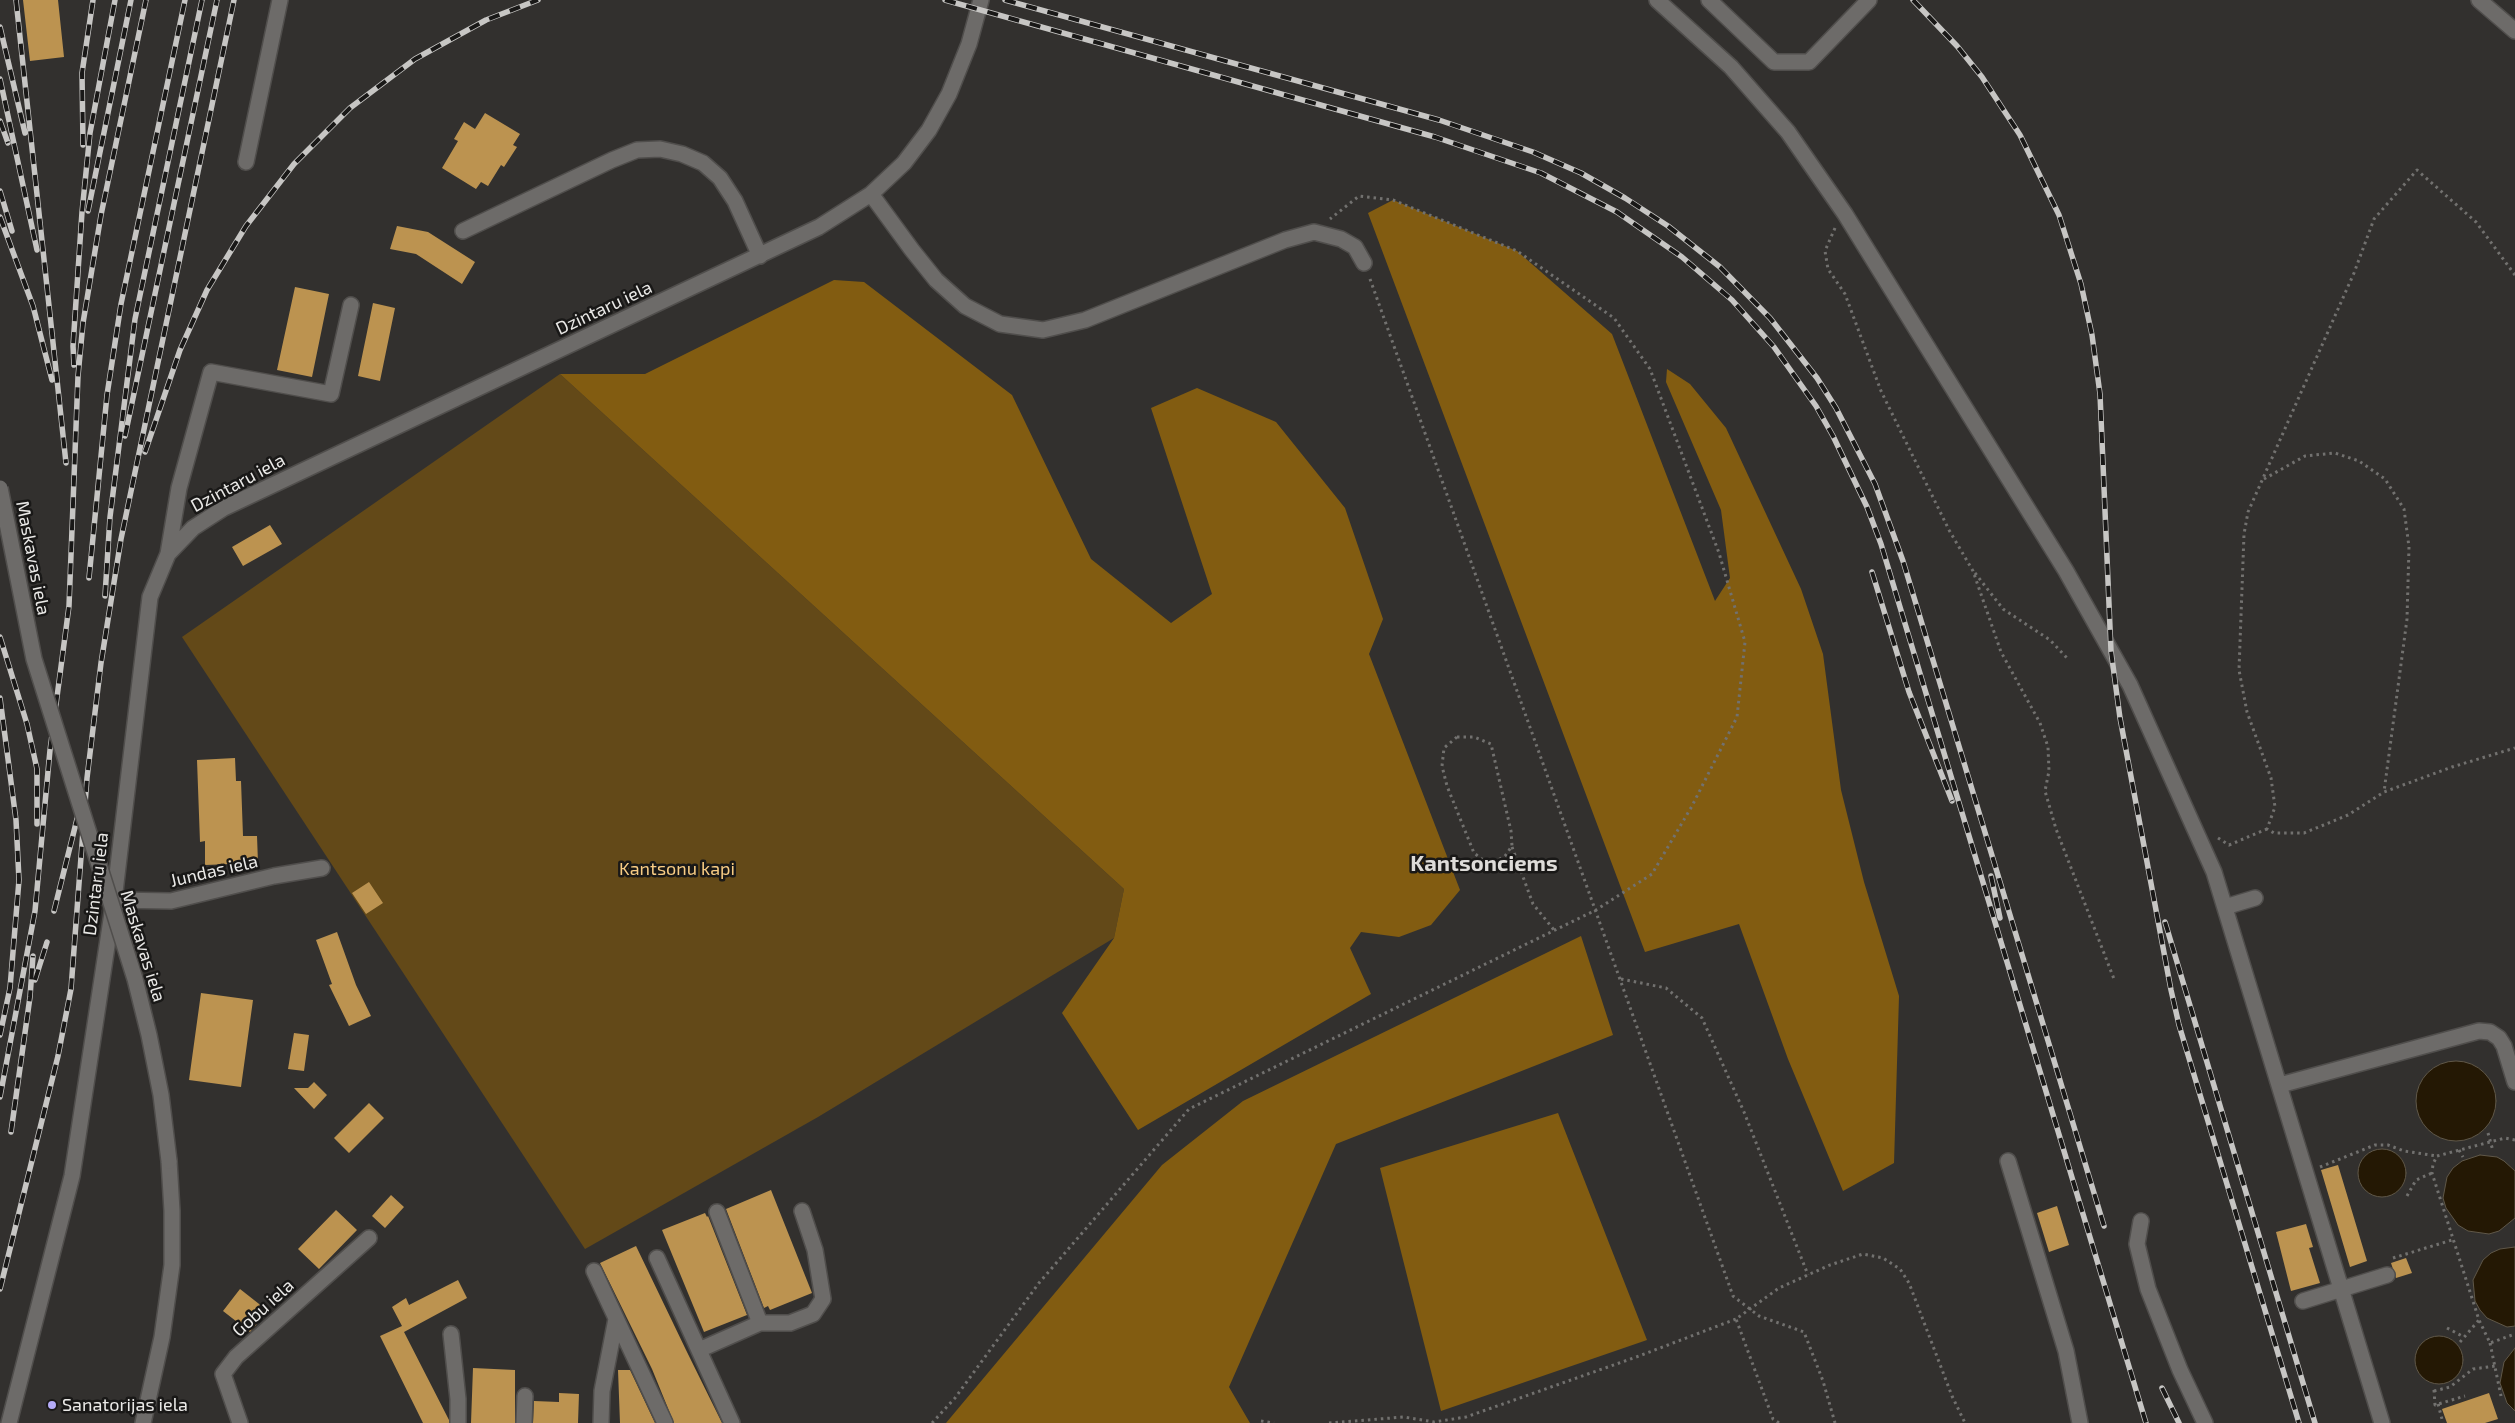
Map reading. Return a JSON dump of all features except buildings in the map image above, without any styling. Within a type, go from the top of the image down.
[{"type":"street","points":[[246,162],[280,0]]},
{"type":"street","name":"Dzintaru iela","points":[[9,1423],[72,1176],[114,900],[150,597],[168,554],[193,528],[224,508],[760,256],[819,227],[871,194],[904,163],[929,130],[949,94],[969,44],[981,0]]},
{"type":"street","points":[[1658,0],[1731,68],[1788,132],[1845,214],[2066,571],[2130,686],[2214,872],[2382,1423]]},
{"type":"street","points":[[1709,0],[1774,62],[1809,62],[1869,0]]},
{"type":"street","points":[[2479,0],[2515,31]]},
{"type":"street","points":[[463,231],[612,160],[637,150],[660,149],[682,154],[703,163],[720,178],[735,202],[760,256]]},
{"type":"street","points":[[871,194],[930,273],[965,306],[1000,324],[1043,330],[1085,320],[1285,240],[1314,232],[1342,239],[1354,247],[1364,263]]},
{"type":"street","points":[[168,554],[179,488],[211,372],[330,394],[351,305]]},
{"type":"street","name":"Maskavas iela","points":[[0,488],[34,659],[135,979],[161,1095],[169,1160],[172,1211],[172,1265],[162,1337],[143,1423]]},
{"type":"street","name":"Jundas iela","points":[[114,900],[171,901],[274,876],[322,868]]},
{"type":"street","points":[[2225,906],[2255,898]]},
{"type":"street","points":[[2280,1085],[2479,1031],[2490,1032],[2499,1038],[2504,1046],[2515,1082]]},
{"type":"street","points":[[2008,1161],[2066,1351],[2080,1423]]},
{"type":"street","points":[[699,1350],[760,1323],[790,1323],[814,1314],[823,1299],[815,1250],[802,1211]]},
{"type":"street","points":[[717,1212],[760,1323]]},
{"type":"street","points":[[2141,1221],[2137,1244],[2148,1289],[2180,1370],[2205,1423]]},
{"type":"street","name":"Gobu iela","points":[[240,1423],[223,1374],[236,1357],[369,1238]]},
{"type":"street","points":[[657,1258],[732,1423]]},
{"type":"street","points":[[594,1271],[664,1423]]},
{"type":"street","points":[[2303,1301],[2387,1275]]},
{"type":"street","points":[[601,1423],[602,1390],[616,1319]]},
{"type":"street","points":[[451,1334],[458,1399],[458,1423]]},
{"type":"street","points":[[524,1423],[526,1396]]},
{"type":"path","points":[[2193,824],[2229,845],[2267,829],[2275,807],[2271,778],[2247,712],[2239,670],[2244,534],[2248,512],[2354,273],[2374,219],[2417,170],[2476,222],[2515,275]]},
{"type":"path","points":[[932,1423],[955,1398],[1040,1283],[1189,1109],[1596,910],[1652,874],[1692,806],[1737,717],[1745,642],[1719,554],[1650,369],[1614,318],[1517,251],[1393,200],[1358,196],[1314,232]]},
{"type":"path","points":[[1845,214],[1831,234],[1825,251],[1828,269],[1845,294],[1881,391],[1949,530],[1973,571],[2003,609],[2050,640],[2067,658]]},
{"type":"path","points":[[1364,263],[1733,1296],[1759,1316],[1804,1332],[1823,1381],[1836,1423]]},
{"type":"path","points":[[2263,479],[2305,456],[2335,453],[2359,461],[2385,478],[2404,509],[2409,547],[2408,619],[2384,792]]},
{"type":"path","points":[[1973,571],[2001,652],[2040,723],[2048,746],[2049,771],[2045,791],[2056,828],[2114,979]]},
{"type":"path","points":[[1512,846],[1505,856],[1496,861],[1483,860],[1474,853],[1447,786],[1442,766],[1444,748],[1457,737],[1474,737],[1491,744],[1511,831],[1512,846],[1533,904],[1554,930]]},
{"type":"path","points":[[2267,829],[2274,833],[2304,833],[2348,815],[2384,792],[2452,767],[2515,748]]},
{"type":"path","points":[[1620,979],[1666,988],[1702,1018],[1744,1112],[1808,1275]]},
{"type":"path","points":[[2488,1133],[2493,1151]]},
{"type":"path","points":[[2306,1171],[2376,1145],[2388,1145],[2404,1151],[2436,1156],[2505,1138],[2515,1140]]},
{"type":"path","points":[[2459,1150],[2463,1157]]},
{"type":"path","points":[[2436,1156],[2432,1164],[2432,1173],[2479,1320],[2490,1343],[2501,1396]]},
{"type":"path","points":[[2408,1196],[2416,1180],[2432,1173]]},
{"type":"path","points":[[1328,1423],[1404,1417],[1434,1422],[1466,1417],[1639,1356],[1736,1319],[1779,1288],[1863,1254],[1883,1258],[1900,1269],[1908,1283],[1952,1396],[1965,1423]]},
{"type":"path","points":[[1736,1319],[1773,1419],[1779,1423]]},
{"type":"path","points":[[2460,1342],[2479,1320]]},
{"type":"path","points":[[2446,1328],[2464,1337]]},
{"type":"path","points":[[2490,1343],[2515,1334]]},
{"type":"path","points":[[2465,1396],[2434,1405],[2434,1390],[2450,1387],[2473,1369],[2495,1366]]},
{"type":"path","points":[[2438,1404],[2443,1423]]},
{"type":"path","points":[[1261,1421],[1274,1423]]},
{"type":"green space","name":"Kantsonu kapi","points":[[560,374],[1124,889],[1114,938],[818,1117],[585,1249],[182,637]]},
{"type":"shaded area","points":[[1393,200],[1517,251],[1612,334],[1715,601],[1730,578],[1721,510],[1666,382],[1667,369],[1690,384],[1726,428],[1801,589],[1823,654],[1841,790],[1864,882],[1899,996],[1894,1163],[1843,1191],[1788,1059],[1739,924],[1645,952],[1368,213]]},
{"type":"shaded area","points":[[834,280],[864,282],[1012,395],[1091,559],[1171,623],[1212,594],[1151,408],[1197,388],[1276,422],[1345,508],[1383,619],[1369,654],[1460,890],[1431,925],[1399,937],[1361,932],[1350,948],[1371,994],[1138,1130],[1062,1013],[1114,938],[1124,889],[560,374],[645,374]]},
{"type":"shaded area","points":[[1581,936],[1613,1035],[1336,1144],[1229,1387],[1250,1423],[946,1423],[1162,1165],[1243,1101]]},
{"type":"shaded area","points":[[2456,1061],[2471,1064],[2484,1073],[2493,1086],[2496,1101],[2493,1116],[2484,1129],[2471,1138],[2456,1141],[2441,1138],[2428,1129],[2419,1116],[2416,1101],[2419,1086],[2428,1073],[2441,1064]]},
{"type":"shaded area","points":[[1558,1113],[1647,1340],[1441,1411],[1380,1168]]},
{"type":"shaded area","points":[[2382,1149],[2391,1151],[2399,1156],[2404,1164],[2406,1173],[2404,1182],[2399,1190],[2391,1195],[2382,1197],[2373,1195],[2365,1190],[2360,1182],[2358,1173],[2360,1164],[2365,1156],[2373,1151]]},
{"type":"shaded area","points":[[2480,1155],[2497,1157],[2515,1171],[2515,1218],[2499,1231],[2489,1234],[2468,1231],[2458,1225],[2446,1208],[2443,1198],[2447,1177],[2453,1168],[2462,1161]]},
{"type":"shaded area","points":[[2515,1247],[2515,1326],[2507,1327],[2487,1318],[2480,1310],[2475,1301],[2473,1280],[2483,1260],[2491,1253],[2500,1249]]},
{"type":"shaded area","points":[[2439,1336],[2448,1338],[2456,1343],[2461,1351],[2463,1360],[2461,1369],[2456,1377],[2448,1382],[2439,1384],[2430,1382],[2422,1377],[2417,1369],[2415,1360],[2417,1351],[2422,1343],[2430,1338]]},
{"type":"shaded area","points":[[2515,1348],[2515,1411],[2507,1403],[2500,1383],[2504,1362]]},
{"type":"railway","points":[[16,0],[66,463]]},
{"type":"railway","points":[[83,145],[82,73],[93,0]]},
{"type":"railway","points":[[74,365],[73,346],[82,212],[90,133],[115,0]]},
{"type":"railway","points":[[88,211],[131,0]]},
{"type":"railway","points":[[0,1097],[35,911],[50,750],[69,606],[78,376],[83,323],[101,215],[146,0]]},
{"type":"railway","points":[[89,578],[107,395],[121,304],[185,0]]},
{"type":"railway","points":[[105,596],[110,517],[135,319],[202,0]]},
{"type":"railway","points":[[125,436],[217,0]]},
{"type":"railway","points":[[0,1289],[58,1056],[71,989],[87,778],[101,663],[121,539],[234,0]]},
{"type":"railway","points":[[145,452],[180,350],[207,290],[246,226],[294,164],[350,108],[415,59],[486,20],[538,0]]},
{"type":"railway","points":[[945,0],[1435,137],[1541,173],[1617,212],[1682,257],[1732,300],[1774,347],[1816,406],[1833,436],[1867,507],[1881,544],[2146,1423]]},
{"type":"railway","points":[[1005,0],[1439,120],[1533,152],[1581,173],[1625,198],[1668,226],[1720,267],[1770,318],[1817,378],[1836,408],[1875,484],[1903,561],[2104,1226]]},
{"type":"railway","points":[[1913,0],[1957,46],[1982,77],[2020,135],[2059,215],[2081,284],[2092,335],[2100,394],[2111,651],[2120,718],[2171,990],[2179,1025],[2299,1423]]},
{"type":"railway","points":[[0,27],[25,133]]},
{"type":"railway","points":[[0,79],[37,250]]},
{"type":"railway","points":[[0,121],[8,143]]},
{"type":"railway","points":[[0,191],[12,231]]},
{"type":"railway","points":[[0,217],[33,306],[52,380]]},
{"type":"railway","points":[[1872,572],[1909,692],[1952,801]]},
{"type":"railway","points":[[0,637],[27,724],[37,769],[37,824]]},
{"type":"railway","points":[[0,698],[16,820],[19,880],[10,988],[0,1035]]},
{"type":"railway","points":[[54,911],[80,807]]},
{"type":"railway","points":[[1991,876],[2000,918]]},
{"type":"railway","points":[[2165,922],[2315,1423]]},
{"type":"railway","points":[[35,980],[47,942]]},
{"type":"railway","points":[[11,1132],[30,997],[33,956]]},
{"type":"railway","points":[[2162,1388],[2179,1423]]},
{"type":"place","name":"Sanatorijas iela","points":[[52,1405]]},
{"type":"district","name":"Kantsonciems","points":[[1484,864]]}]
